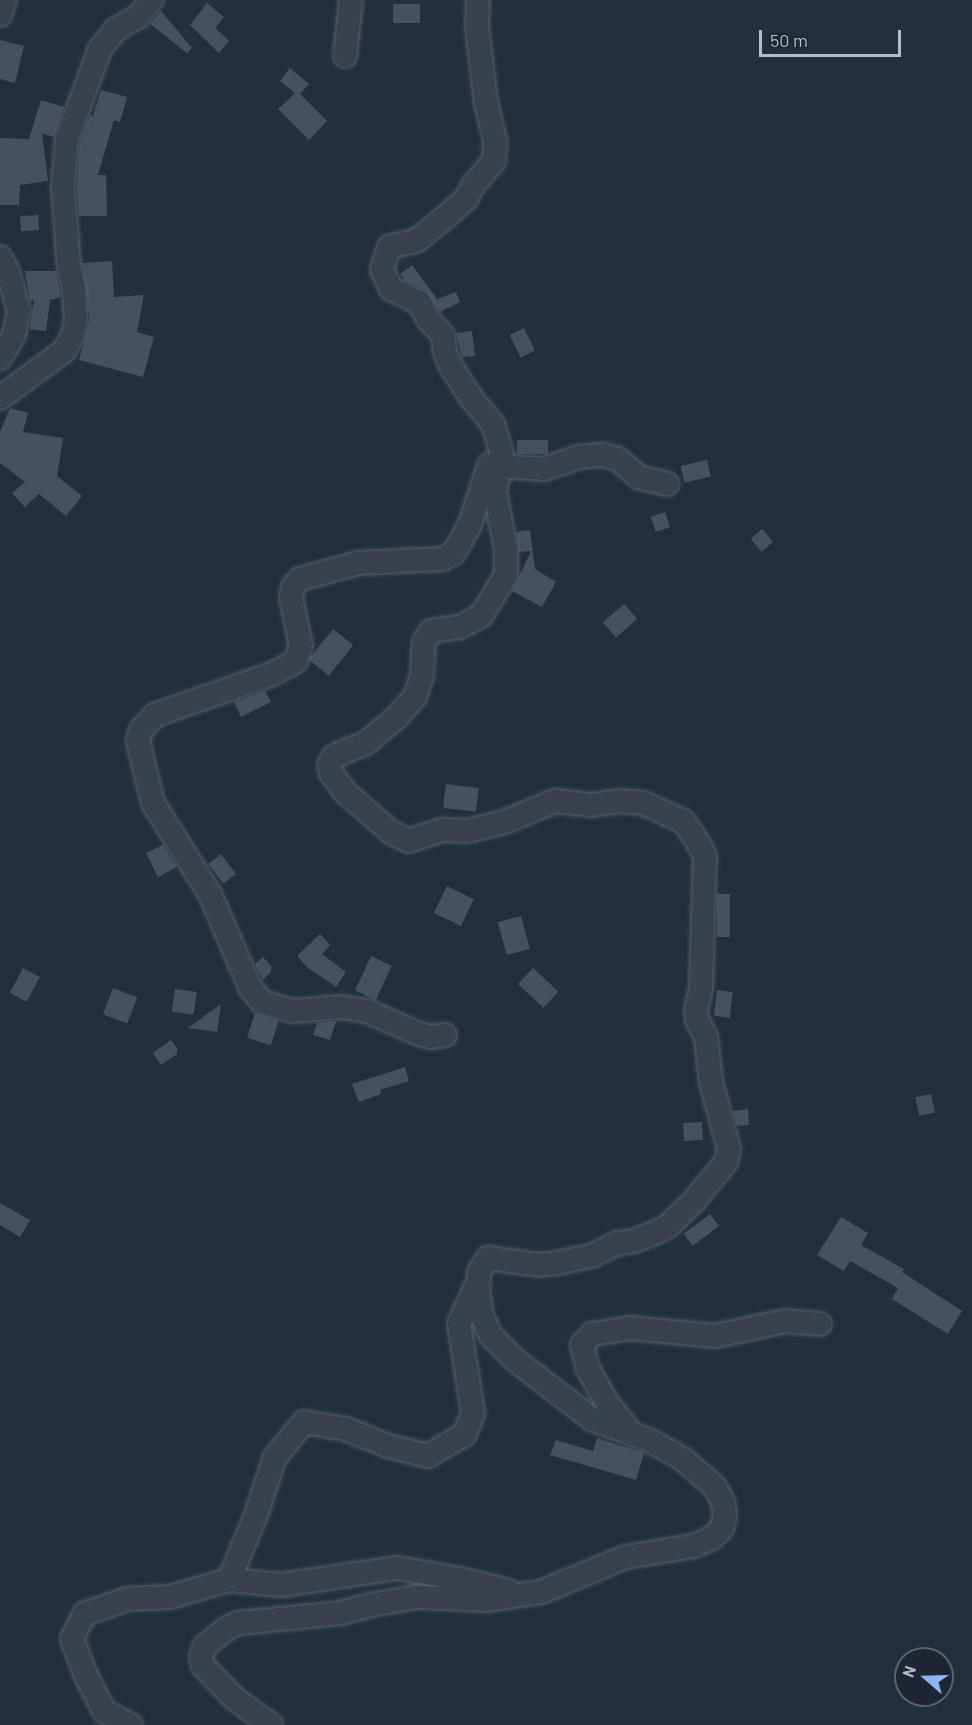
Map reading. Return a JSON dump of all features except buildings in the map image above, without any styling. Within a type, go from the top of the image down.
[{"type":"street","points":[[0,15],[5,0]]},
{"type":"street","points":[[0,398],[64,351],[73,335],[76,320],[74,288],[69,267],[63,187],[68,139],[99,49],[116,29],[138,17],[152,0]]},
{"type":"street","points":[[345,56],[351,0]]},
{"type":"street","points":[[229,1580],[256,1515],[275,1457],[304,1422],[346,1429],[388,1446],[428,1456],[465,1434],[473,1413],[459,1324],[483,1262],[488,1258],[539,1265],[557,1263],[591,1256],[618,1243],[634,1241],[659,1231],[676,1219],[714,1180],[726,1162],[729,1149],[711,1082],[706,1037],[697,1020],[696,1010],[701,988],[705,856],[684,822],[643,803],[620,801],[590,805],[561,801],[504,822],[468,831],[442,830],[409,840],[392,833],[345,792],[331,773],[329,765],[334,756],[366,743],[396,718],[415,697],[422,675],[424,642],[431,631],[460,627],[481,616],[501,586],[507,561],[495,492],[501,464],[496,431],[447,359],[443,335],[428,319],[420,303],[391,289],[382,270],[390,247],[416,241],[448,215],[466,200],[474,184],[494,161],[495,141],[486,103],[477,26],[478,0]]},
{"type":"street","points":[[0,257],[8,272],[19,311],[14,335],[0,358]]},
{"type":"street","points":[[445,1035],[432,1037],[419,1034],[367,1011],[342,1007],[292,1011],[262,1002],[250,987],[210,894],[153,803],[138,741],[141,730],[155,716],[272,674],[296,661],[300,646],[291,597],[293,587],[300,579],[358,563],[442,559],[454,553],[470,524],[492,456],[496,431]]},
{"type":"street","points":[[501,464],[519,468],[544,469],[578,457],[603,455],[618,459],[639,477],[666,484]]},
{"type":"street","points":[[271,1725],[234,1698],[202,1666],[201,1657],[205,1646],[226,1629],[238,1623],[341,1612],[418,1597],[487,1600],[525,1596],[557,1586],[575,1576],[626,1557],[694,1546],[712,1539],[722,1528],[724,1508],[715,1487],[683,1459],[631,1433],[592,1419],[515,1360],[498,1344],[482,1316],[477,1282]]},
{"type":"street","points":[[631,1433],[608,1404],[588,1370],[582,1345],[592,1334],[630,1328],[715,1336],[785,1322],[820,1324]]},
{"type":"street","points":[[131,1725],[104,1711],[87,1678],[72,1640],[84,1614],[127,1599],[170,1597],[229,1580],[281,1585],[398,1568],[460,1579],[525,1596]]}]
